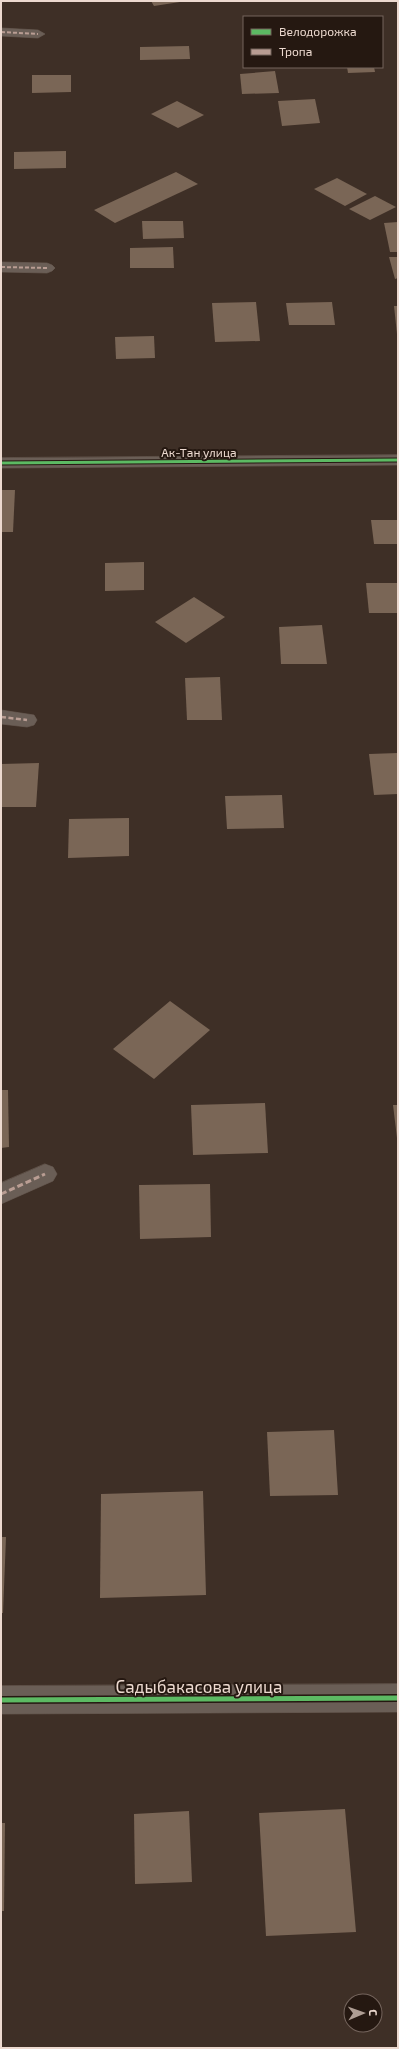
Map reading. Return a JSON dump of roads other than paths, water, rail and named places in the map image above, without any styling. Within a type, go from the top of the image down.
[{"type":"street","points":[[1,32],[38,34]]},
{"type":"street","points":[[1,266],[47,268]]},
{"type":"street","name":"Ак-Тан улица","points":[[1,463],[398,460]]},
{"type":"street","points":[[1,717],[27,720]]},
{"type":"street","points":[[1,1194],[45,1174]]},
{"type":"street","name":"Садыбакасова улица","points":[[1,1700],[398,1698]]}]
